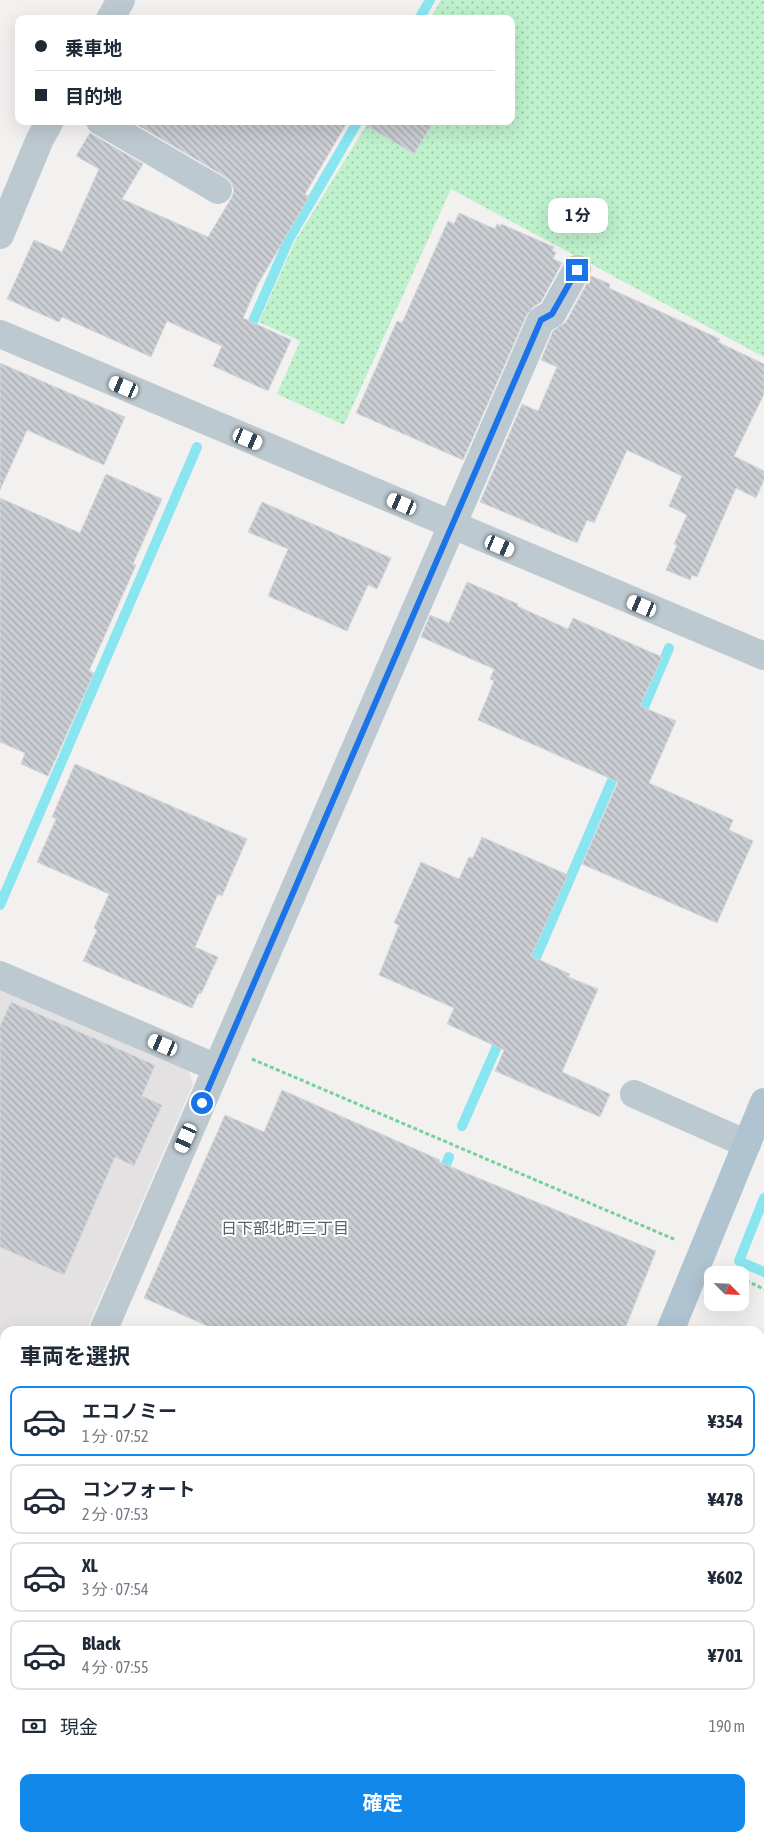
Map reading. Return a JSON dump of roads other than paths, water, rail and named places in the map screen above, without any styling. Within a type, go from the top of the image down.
[{"type":"main road","points":[[672,1326],[764,1102]]},
{"type":"street","points":[[113,15],[122,0]]},
{"type":"street","points":[[0,235],[40,139],[48,125]]},
{"type":"street","points":[[107,125],[218,190]]},
{"type":"street","points":[[104,1326],[541,320],[552,314],[577,270]]},
{"type":"street","points":[[0,334],[764,656]]},
{"type":"street","points":[[0,975],[221,1058]]},
{"type":"street","points":[[634,1094],[747,1144]]},
{"type":"waterway","points":[[421,15],[430,0]]},
{"type":"waterway","points":[[247,335],[289,239],[356,125]]},
{"type":"waterway","points":[[0,905],[197,447]]},
{"type":"waterway","points":[[639,719],[669,648]]},
{"type":"waterway","points":[[531,969],[617,769]]},
{"type":"waterway","points":[[462,1126],[502,1035]]},
{"type":"waterway","points":[[441,1176],[449,1157]]},
{"type":"waterway","points":[[764,1198],[739,1261],[764,1272]]},
{"type":"district","name":"日下部北町三丁目","points":[[285,1228]]}]
